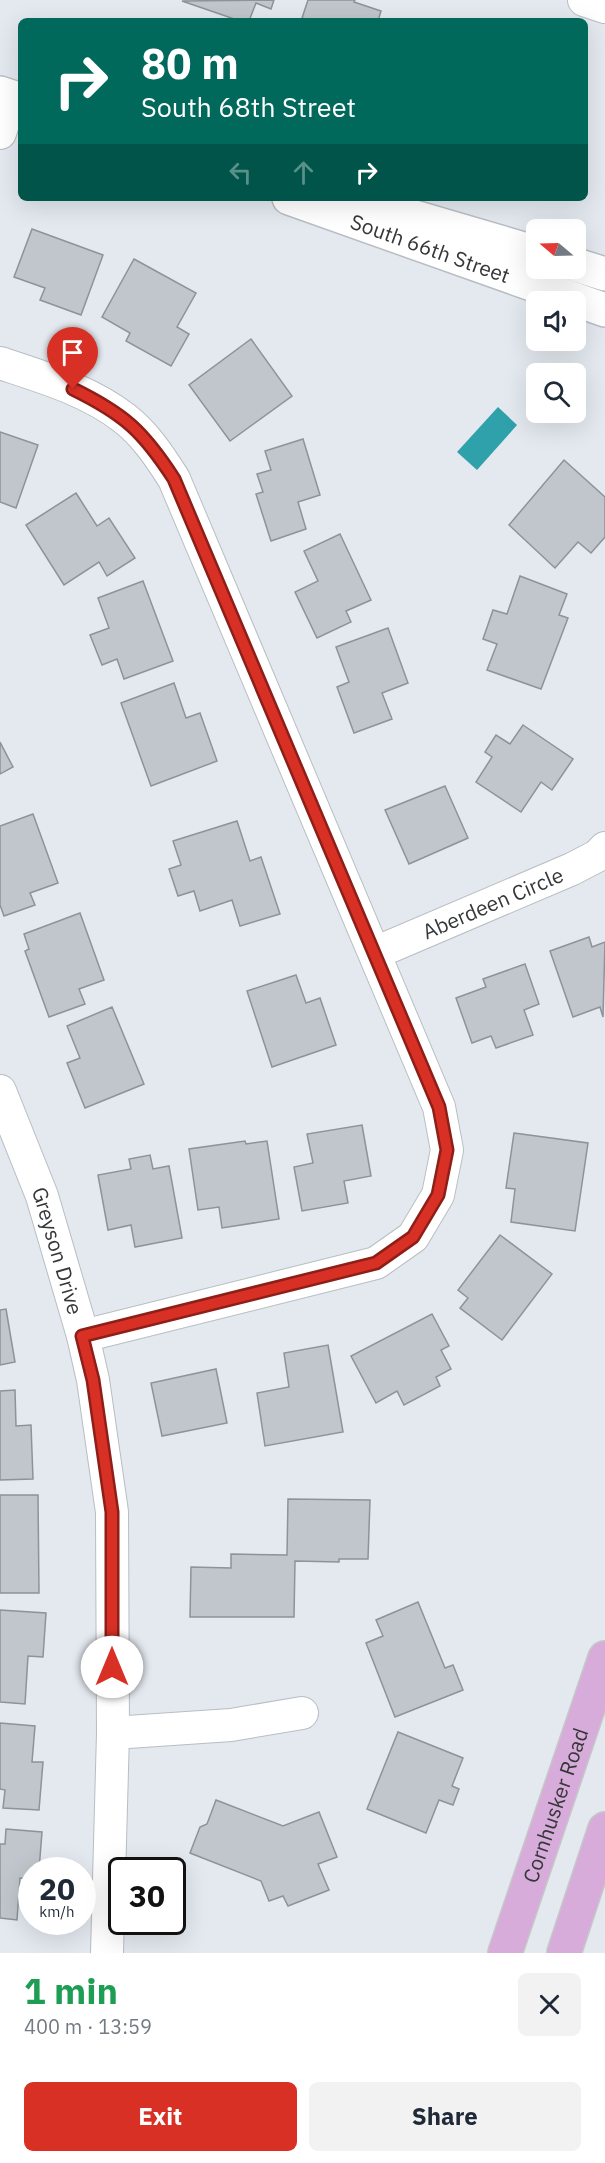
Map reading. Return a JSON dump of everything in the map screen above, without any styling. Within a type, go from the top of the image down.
[{"type":"main road","name":"Cornhusker Road","points":[[505,1953],[605,1658]]},
{"type":"main road","points":[[564,1953],[605,1829]]},
{"type":"street","points":[[584,0],[605,7]]},
{"type":"street","points":[[0,133],[11,97]]},
{"type":"street","name":"South 66th Street","points":[[297,201],[605,310]]},
{"type":"street","name":"South 66th Street","points":[[360,201],[526,250]]},
{"type":"street","points":[[586,268],[605,274]]},
{"type":"street","points":[[0,363],[40,376],[106,406],[125,419],[157,453],[174,479],[439,1107],[447,1150],[438,1195],[413,1237],[376,1263],[82,1336]]},
{"type":"street","name":"Aberdeen Circle","points":[[375,953],[572,869],[597,856],[605,848]]},
{"type":"street","name":"Greyson Drive","points":[[0,1091],[42,1196],[82,1336],[93,1380],[112,1512],[113,1733],[107,1953]]},
{"type":"street","points":[[113,1733],[231,1725],[302,1713]]},
{"type":"water","points":[[498,407],[517,425],[477,470],[457,452]]},
{"type":"building","points":[[274,0],[271,9],[256,3],[250,18],[231,18],[182,1]]},
{"type":"building","points":[[308,0],[355,0],[354,2],[381,11],[379,18],[302,18]]},
{"type":"building","points":[[32,229],[103,255],[81,315],[40,300],[45,288],[14,277]]},
{"type":"building","points":[[134,259],[196,293],[177,327],[189,334],[171,366],[126,341],[130,333],[102,317]]},
{"type":"building","points":[[251,339],[292,396],[230,441],[189,385]]},
{"type":"building","points":[[0,432],[38,445],[16,508],[0,502]]},
{"type":"building","points":[[303,439],[320,495],[298,502],[306,529],[271,541],[256,494],[263,492],[257,474],[271,470],[265,451]]},
{"type":"building","points":[[564,460],[605,497],[605,537],[591,553],[578,542],[555,568],[509,525]]},
{"type":"building","points":[[76,493],[97,526],[109,518],[135,558],[107,576],[99,562],[64,585],[26,525]]},
{"type":"building","points":[[340,534],[371,600],[346,611],[351,622],[317,638],[295,592],[318,581],[304,551]]},
{"type":"building","points":[[520,576],[567,594],[559,615],[568,618],[541,689],[487,670],[497,644],[483,639],[493,610],[507,614]]},
{"type":"building","points":[[143,581],[173,661],[124,679],[117,659],[102,665],[90,635],[109,628],[98,598]]},
{"type":"building","points":[[388,628],[408,683],[382,693],[392,719],[354,733],[337,687],[349,682],[336,647]]},
{"type":"building","points":[[174,683],[186,718],[200,713],[217,761],[151,786],[121,703]]},
{"type":"building","points":[[523,725],[573,759],[552,790],[541,782],[521,812],[476,782],[492,757],[485,752],[496,735],[510,744]]},
{"type":"building","points":[[0,742],[13,767],[0,774]]},
{"type":"building","points":[[445,786],[468,838],[409,864],[385,810]]},
{"type":"building","points":[[33,814],[58,883],[30,893],[35,905],[4,916],[0,905],[0,826]]},
{"type":"building","points":[[237,821],[250,861],[261,857],[280,914],[240,926],[232,900],[200,911],[194,891],[178,896],[169,869],[181,865],[173,841]]},
{"type":"building","points":[[80,913],[104,980],[79,989],[85,1004],[49,1017],[25,951],[29,949],[24,934]]},
{"type":"building","points":[[589,937],[592,947],[605,942],[603,1017],[600,1007],[573,1017],[550,951]]},
{"type":"building","points":[[525,964],[539,1004],[524,1010],[533,1035],[496,1048],[491,1036],[472,1043],[456,998],[486,987],[483,979]]},
{"type":"building","points":[[296,975],[306,1003],[320,998],[336,1045],[272,1067],[247,991]]},
{"type":"building","points":[[112,1007],[144,1084],[85,1108],[67,1063],[80,1058],[67,1026]]},
{"type":"building","points":[[362,1125],[371,1176],[344,1181],[348,1203],[302,1211],[294,1167],[313,1163],[307,1134]]},
{"type":"building","points":[[514,1133],[588,1143],[575,1231],[511,1222],[515,1189],[506,1188]]},
{"type":"building","points":[[245,1141],[246,1144],[267,1141],[279,1219],[222,1228],[219,1207],[198,1210],[189,1149]]},
{"type":"building","points":[[150,1155],[153,1169],[169,1166],[182,1238],[135,1247],[131,1225],[108,1230],[98,1175],[131,1169],[129,1159]]},
{"type":"building","points":[[500,1235],[552,1274],[502,1340],[460,1308],[468,1298],[458,1290]]},
{"type":"building","points":[[6,1309],[15,1362],[0,1365],[0,1310]]},
{"type":"building","points":[[432,1314],[449,1346],[441,1350],[451,1369],[436,1377],[440,1386],[404,1405],[397,1391],[376,1403],[351,1356]]},
{"type":"building","points":[[328,1345],[343,1432],[265,1446],[257,1393],[289,1387],[284,1353]]},
{"type":"building","points":[[216,1369],[227,1423],[162,1436],[151,1383]]},
{"type":"building","points":[[15,1390],[16,1426],[31,1425],[33,1479],[0,1480],[0,1391]]},
{"type":"building","points":[[0,1495],[38,1495],[39,1593],[0,1593]]},
{"type":"building","points":[[288,1499],[370,1500],[368,1559],[339,1559],[339,1562],[295,1561],[294,1617],[190,1617],[191,1567],[231,1568],[231,1554],[287,1555]]},
{"type":"building","points":[[418,1602],[445,1668],[453,1665],[463,1690],[395,1717],[366,1643],[383,1636],[376,1620]]},
{"type":"building","points":[[0,1610],[46,1613],[43,1657],[28,1656],[25,1704],[0,1702]]},
{"type":"building","points":[[0,1723],[35,1726],[32,1762],[43,1762],[39,1810],[3,1808],[5,1790],[0,1789]]},
{"type":"building","points":[[398,1732],[463,1758],[452,1786],[459,1789],[453,1805],[439,1800],[426,1833],[367,1809]]},
{"type":"building","points":[[216,1800],[283,1826],[319,1812],[337,1857],[318,1864],[329,1890],[288,1906],[283,1896],[269,1901],[261,1881],[190,1853],[200,1827],[207,1824]]},
{"type":"building","points":[[6,1829],[42,1832],[40,1857],[18,1857],[17,1920],[0,1918],[0,1844],[5,1844]]},
{"type":"route","points":[[73,389],[125,419],[157,453],[174,479],[439,1107],[447,1150],[438,1195],[413,1237],[376,1263],[82,1336],[93,1380],[112,1512],[112,1667]]}]
